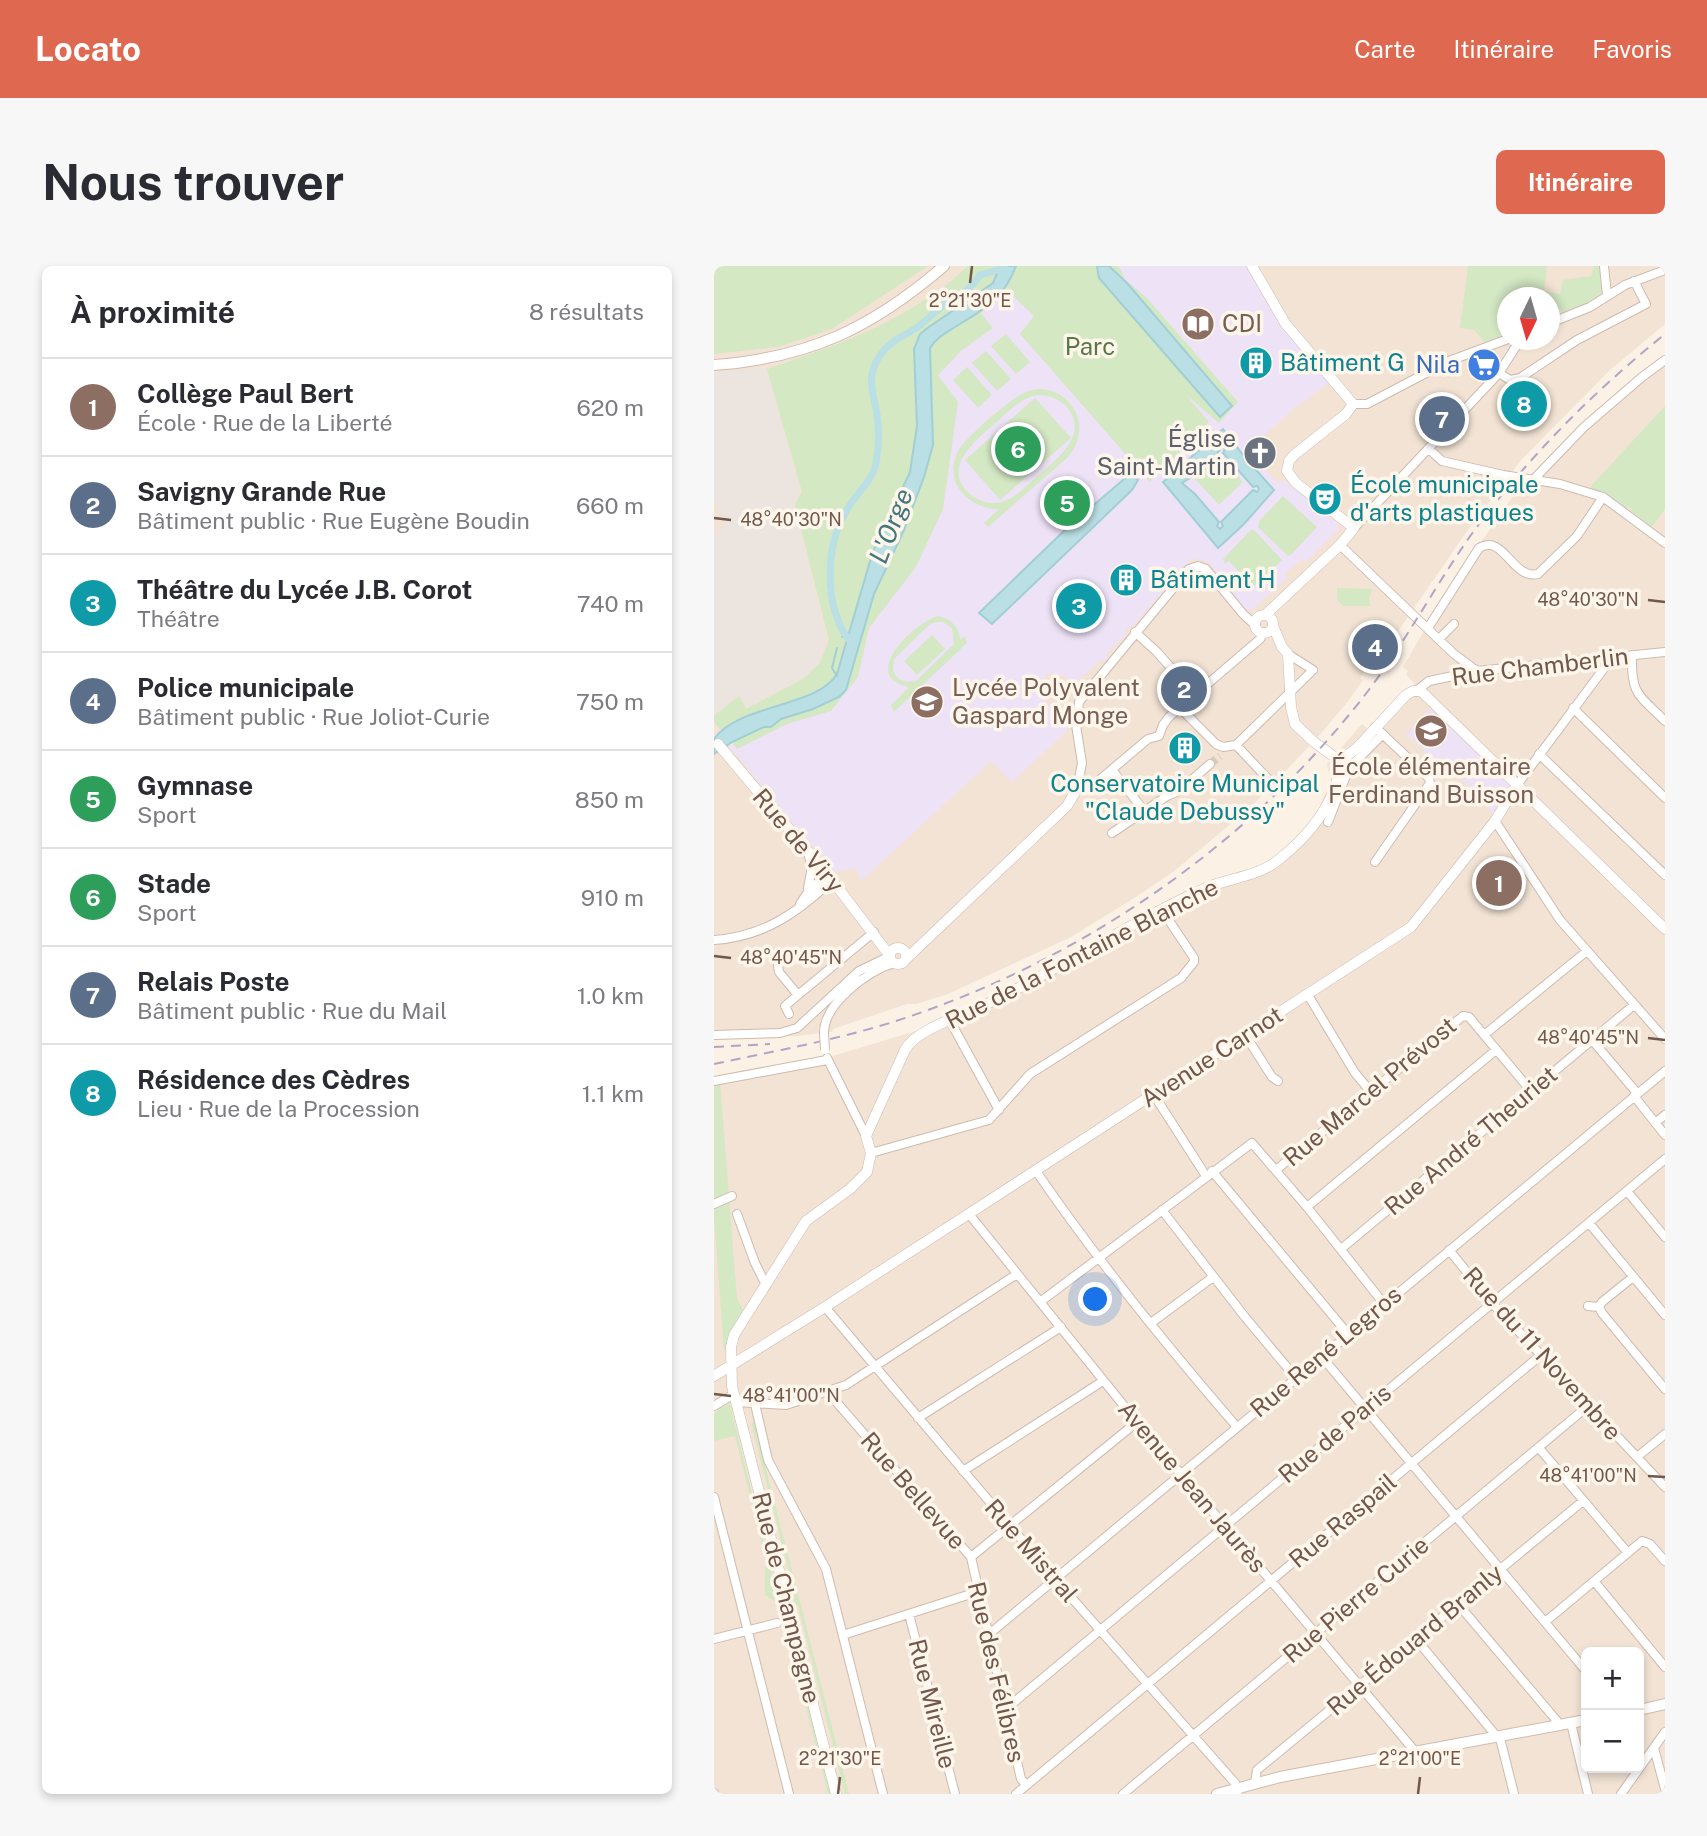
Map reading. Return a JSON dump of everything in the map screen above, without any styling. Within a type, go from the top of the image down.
[{"type":"main road","points":[[714,365],[784,355],[834,339],[888,311],[944,266]]},
{"type":"main road","points":[[1644,1709],[1665,1704]]},
{"type":"main road","points":[[1644,1715],[1665,1712]]},
{"type":"main road","points":[[1225,1794],[1255,1785],[1581,1724]]},
{"type":"main road","points":[[1499,1740],[1558,1726],[1572,1726]]},
{"type":"main road","points":[[1217,1794],[1237,1791]]},
{"type":"street","points":[[1252,266],[1285,323],[1353,404],[1367,404],[1449,361],[1497,343]]},
{"type":"street","points":[[1604,266],[1608,295]]},
{"type":"street","points":[[1560,319],[1590,307],[1634,281],[1662,269]]},
{"type":"street","points":[[1499,373],[1510,380],[1520,378],[1577,340],[1646,304],[1634,281]]},
{"type":"street","points":[[1181,709],[1221,751],[1236,745],[1313,670],[1269,639],[1258,617],[1265,615],[1340,545],[1499,373],[1514,350]]},
{"type":"street","points":[[1533,480],[1584,427],[1665,360]]},
{"type":"street","points":[[1353,404],[1346,414],[1294,455],[1289,461],[1287,471],[1296,483],[1354,528]]},
{"type":"street","points":[[1429,449],[1441,461],[1574,487],[1603,497],[1665,543]]},
{"type":"street","points":[[1428,628],[1479,548],[1493,545],[1523,573],[1538,574],[1581,531],[1603,497]]},
{"type":"street","points":[[1340,545],[1439,639],[1477,671]]},
{"type":"street","points":[[1162,910],[1194,958],[1184,975],[1030,1074],[989,1120],[871,1153],[866,1136],[827,1060],[824,1033],[826,1018],[857,982],[931,933],[1067,806],[1077,789],[1083,763],[1076,725],[1077,709],[1082,698],[1186,571],[1196,566],[1206,569],[1243,614],[1264,629]]},
{"type":"street","points":[[1439,639],[1454,624]]},
{"type":"street","points":[[1077,789],[1086,789],[1113,771],[1148,739],[1159,736],[1166,719],[1260,639],[1264,629]]},
{"type":"street","points":[[1135,632],[1157,652],[1194,694]]},
{"type":"street","points":[[1285,651],[1295,724],[1314,742],[1340,761],[1345,759],[1414,698],[1517,785],[1665,929]]},
{"type":"street","name":"Rue Chamberlin","points":[[1414,698],[1429,681],[1477,671],[1665,652]]},
{"type":"street","points":[[1632,655],[1631,679],[1634,688],[1665,721]]},
{"type":"street","name":"Avenue Carnot","points":[[714,1376],[1246,1036],[1411,927],[1495,821],[1539,754],[1605,667],[1608,657]]},
{"type":"street","points":[[1573,708],[1665,798]]},
{"type":"street","points":[[1328,822],[1349,768],[1379,730]]},
{"type":"street","points":[[1375,862],[1430,783],[1429,778],[1379,730]]},
{"type":"street","name":"Rue de Viry","points":[[718,744],[874,932],[898,955]]},
{"type":"street","points":[[1236,745],[1269,780]]},
{"type":"street","points":[[1539,754],[1665,875]]},
{"type":"street","name":"Rue de la Fontaine Blanche","points":[[866,1136],[908,1045],[916,1037],[1068,962],[1135,922],[1210,887],[1271,865],[1320,819],[1337,782],[1340,761]]},
{"type":"street","points":[[1112,833],[1167,796],[1179,791],[1210,764]]},
{"type":"street","points":[[1113,771],[1145,812]]},
{"type":"street","points":[[1495,821],[1543,897],[1665,1039]]},
{"type":"street","points":[[807,850],[812,867],[808,891]]},
{"type":"street","points":[[792,915],[817,882],[832,880]]},
{"type":"street","points":[[714,940],[753,934],[792,915],[832,880]]},
{"type":"street","points":[[789,1014],[785,1006],[874,932]]},
{"type":"street","points":[[1531,1091],[1484,1035],[1587,951]]},
{"type":"street","points":[[714,1035],[780,1033],[797,1028],[859,971],[898,955]]},
{"type":"street","points":[[778,966],[779,972],[798,995]]},
{"type":"street","points":[[1308,996],[1354,1073],[1371,1092]]},
{"type":"street","name":"Rue André Theuriet","points":[[1341,1249],[1634,1005]]},
{"type":"street","name":"Rue Marcel Prévost","points":[[1276,1170],[1461,1017],[1465,1016],[1484,1035]]},
{"type":"street","points":[[950,1021],[999,1110]]},
{"type":"street","points":[[1246,1036],[1272,1077],[1278,1081]]},
{"type":"street","points":[[1592,1040],[1665,1135]]},
{"type":"street","points":[[1307,1207],[1496,1050]]},
{"type":"street","points":[[714,1081],[827,1060]]},
{"type":"street","name":"Rue René Legros","points":[[987,1633],[994,1630],[1665,1070]]},
{"type":"street","points":[[1154,1095],[1209,1174],[1348,1334]]},
{"type":"street","points":[[1655,1123],[1665,1115]]},
{"type":"street","points":[[1040,1302],[1252,1143],[1384,1304]]},
{"type":"street","name":"Rue de Champagne","points":[[836,1794],[736,1398],[731,1347],[734,1335],[806,1221],[861,1180],[867,1172],[871,1153]]},
{"type":"street","name":"Rue de Paris","points":[[1004,1707],[1013,1703],[1665,1159]]},
{"type":"street","points":[[1035,1171],[1151,1323],[1237,1427]]},
{"type":"street","points":[[1627,1191],[1665,1237]]},
{"type":"street","points":[[714,1204],[732,1196]]},
{"type":"street","points":[[1162,1210],[1296,1378]]},
{"type":"street","points":[[737,1214],[766,1285]]},
{"type":"street","name":"Avenue Jean Jaurès","points":[[969,1214],[1103,1381],[1416,1755]]},
{"type":"street","points":[[1589,1223],[1665,1315]]},
{"type":"street","name":"Rue du 11 Novembre","points":[[1449,1251],[1492,1303],[1665,1487]]},
{"type":"street","points":[[714,1406],[725,1398],[736,1398],[755,1404],[786,1405],[846,1385],[1017,1274]]},
{"type":"street","points":[[1151,1323],[1213,1277]]},
{"type":"street","points":[[1599,1307],[1602,1301],[1633,1277]]},
{"type":"street","points":[[1588,1306],[1599,1307]]},
{"type":"street","name":"Rue Mistral","points":[[825,1307],[1055,1579],[1193,1735],[1237,1791]]},
{"type":"street","points":[[1599,1307],[1665,1390]]},
{"type":"street","points":[[918,1418],[1061,1327]]},
{"type":"street","name":"Rue Raspail","points":[[1016,1794],[1541,1355]]},
{"type":"street","points":[[1321,1356],[1581,1665]]},
{"type":"street","points":[[963,1471],[1103,1381]]},
{"type":"street","name":"Rue Bellevue","points":[[830,1391],[832,1397],[971,1557]]},
{"type":"street","points":[[755,1404],[770,1466],[826,1569],[883,1794]]},
{"type":"street","name":"Rue Pierre Curie","points":[[1123,1794],[1588,1406]]},
{"type":"street","points":[[971,1557],[1138,1422]]},
{"type":"street","points":[[1637,1457],[1665,1434]]},
{"type":"street","points":[[1539,1448],[1628,1553]]},
{"type":"street","points":[[714,1497],[789,1794]]},
{"type":"street","name":"Rue Édouard Branly","points":[[1255,1785],[1257,1770],[1583,1500]]},
{"type":"street","points":[[1545,1622],[1642,1541],[1650,1544],[1665,1561]]},
{"type":"street","name":"Rue des Félibres","points":[[971,1557],[1021,1779],[1026,1785]]},
{"type":"street","points":[[1594,1581],[1665,1667]]},
{"type":"street","points":[[843,1635],[977,1592]]},
{"type":"street","points":[[1458,1604],[1557,1721],[1558,1726]]},
{"type":"street","name":"Rue Mireille","points":[[909,1614],[955,1794]]},
{"type":"street","points":[[714,1639],[777,1623]]},
{"type":"street","points":[[1416,1639],[1499,1740],[1514,1794]]},
{"type":"street","points":[[1572,1726],[1588,1794]]},
{"type":"street","points":[[1621,1794],[1665,1732]]},
{"type":"street","points":[[1654,1748],[1665,1789]]},
{"type":"shaded area","points":[[714,266],[1665,266],[1665,324],[1610,370],[1522,459],[1465,534],[1374,665],[1371,664],[1360,678],[1363,680],[1349,700],[1252,806],[1173,872],[1071,937],[948,994],[916,1004],[907,1004],[833,1029],[832,1032],[795,1036],[714,1038]]},
{"type":"shaded area","points":[[1016,266],[1246,266],[1283,329],[1329,383],[1293,409],[1247,451],[1279,484],[1284,480],[1338,524],[1339,529],[1306,562],[1302,559],[1285,574],[1288,578],[1250,611],[1245,609],[1208,562],[1190,560],[1135,624],[1126,629],[1125,636],[1106,654],[1108,657],[1074,684],[1064,676],[1049,673],[1040,682],[1048,707],[1055,701],[1059,709],[1065,707],[1069,729],[1012,782],[991,761],[861,881],[856,868],[834,872],[723,739],[829,694],[932,356],[1009,291]]},
{"type":"shaded area","points":[[1665,357],[1665,1794],[714,1794],[714,1078],[829,1057],[916,1031],[1010,988],[1098,941],[1270,863],[1318,817],[1331,781],[1327,764],[1362,724],[1368,729],[1416,686],[1403,667],[1452,583],[1512,498],[1541,464]]},
{"type":"shaded area","points":[[766,368],[801,492],[794,504],[827,640],[819,662],[802,678],[746,708],[740,695],[714,714],[714,534],[725,525],[714,497],[714,372]]},
{"type":"shaded area","points":[[1430,708],[1510,785],[1492,814],[1480,797],[1458,776],[1456,778],[1444,770],[1406,734]]},
{"type":"green space","points":[[714,266],[928,266],[832,329],[778,347],[714,354]]},
{"type":"green space","name":"Parc","points":[[968,266],[1097,266],[1099,278],[1220,416],[1231,406],[1127,283],[1109,266],[1118,266],[1124,279],[1146,297],[1238,402],[1219,423],[1186,395],[1209,422],[1150,482],[1020,334],[1034,316],[1006,289],[980,312],[993,328],[962,350],[938,375],[958,402],[943,509],[916,567],[869,628],[858,677],[831,711],[787,724],[737,749],[714,722],[714,716],[739,696],[746,709],[803,679],[820,663],[829,640],[795,505],[802,492],[767,369],[847,340],[899,316],[946,285]]},
{"type":"green space","points":[[1468,266],[1547,266],[1544,287],[1497,287],[1497,342],[1487,345],[1474,330],[1460,328]]},
{"type":"green space","points":[[1594,266],[1603,266],[1607,293],[1590,306],[1564,316],[1561,310],[1563,280],[1591,276]]},
{"type":"green space","points":[[1006,334],[1030,362],[1016,374],[991,346]]},
{"type":"green space","points":[[986,351],[1011,379],[997,391],[972,363]]},
{"type":"green space","points":[[967,367],[992,395],[978,408],[953,380]]},
{"type":"green space","points":[[1043,389],[1055,392],[1072,406],[1079,426],[1074,448],[1067,458],[988,527],[984,523],[999,509],[978,504],[961,492],[953,473],[958,451],[1007,404],[1027,392]],"holes":[[[1037,395],[1053,398],[1066,406],[1073,417],[1073,438],[1060,456],[1009,499],[993,503],[974,497],[963,487],[959,476],[959,466],[964,456],[980,437],[1016,405]]]},
{"type":"green space","points":[[1035,398],[1071,438],[1000,500],[965,460]]},
{"type":"green space","points":[[1665,406],[1665,509],[1652,527],[1628,506],[1624,511],[1592,490],[1591,486]]},
{"type":"green space","points":[[1221,456],[1243,482],[1219,505],[1195,479]]},
{"type":"green space","points":[[1283,496],[1317,527],[1288,556],[1258,527],[1259,521]]},
{"type":"green space","points":[[1251,530],[1282,560],[1251,589],[1248,588],[1251,585],[1229,561],[1225,564],[1223,559]]},
{"type":"green space","points":[[1337,588],[1372,589],[1369,600],[1371,606],[1343,606],[1337,599]]},
{"type":"green space","points":[[938,616],[947,619],[956,627],[960,640],[965,636],[967,643],[894,712],[891,705],[909,687],[895,681],[888,673],[889,662],[904,639]],"holes":[[[943,622],[952,628],[954,644],[916,681],[900,679],[893,671],[894,659],[930,624]]]},
{"type":"green space","points":[[932,635],[945,649],[917,675],[904,661]]},
{"type":"green space","points":[[720,1082],[737,1298],[744,1312],[735,1324],[724,1351],[714,1216],[714,1084]]},
{"type":"green space","points":[[730,1404],[775,1587],[780,1587],[832,1794],[828,1794],[780,1605],[765,1595],[765,1557],[735,1436],[714,1441],[714,1414]]},
{"type":"green space","points":[[754,1422],[849,1794],[845,1794],[798,1606],[791,1595],[795,1594],[751,1423]]},
{"type":"water","name":"L'Orge","points":[[1000,266],[1016,266],[999,295],[984,309],[941,336],[930,348],[933,445],[904,530],[874,594],[846,690],[839,697],[781,719],[771,727],[764,727],[732,742],[714,754],[714,739],[726,727],[742,718],[813,693],[827,685],[837,674],[873,551],[910,472],[917,426],[914,349],[920,334],[993,283]]},
{"type":"water","points":[[1097,266],[1109,266],[1127,283],[1232,406],[1220,417],[1099,278]]},
{"type":"water","points":[[1223,429],[1274,490],[1218,548],[1163,482]],"holes":[[[1222,447],[1225,449],[1223,453],[1253,487],[1257,486],[1259,489],[1257,492],[1253,490],[1221,522],[1223,526],[1220,529],[1217,526],[1219,522],[1182,483],[1205,469]]]},
{"type":"water","points":[[1130,474],[1138,480],[1132,490],[992,624],[979,613],[1068,527]]},
{"type":"waterway","points":[[849,640],[841,626],[831,592],[831,556],[840,523],[872,475],[876,463],[878,427],[872,384],[876,362],[889,345],[964,292],[980,275],[1005,268]]},
{"type":"waterway","points":[[837,648],[832,668],[837,676]]},
{"type":"tunnel","points":[[1210,764],[1220,756]]},
{"type":"railway","points":[[714,1064],[873,1028],[965,996],[1031,966],[1096,931],[1157,891],[1216,847],[1270,799],[1321,747],[1368,691],[1471,535],[1514,480],[1586,403],[1665,334]]},
{"type":"railway","points":[[714,1047],[770,1044]]},
{"type":"place","name":"CDI","points":[[1198,324]]},
{"type":"place","name":"Bâtiment G","points":[[1256,363]]},
{"type":"place","name":"Nila","points":[[1484,365]]},
{"type":"place","name":"Résidence des Cèdres","points":[[1524,404]]},
{"type":"place","name":"Relais Poste","points":[[1442,419]]},
{"type":"place","name":"Stade","points":[[1018,449]]},
{"type":"place","name":"Église Saint-Martin","points":[[1260,453]]},
{"type":"place","name":"École municipale d'arts plastiques","points":[[1325,499]]},
{"type":"place","name":"Gymnase","points":[[1067,503]]},
{"type":"place","name":"Bâtiment H","points":[[1126,580]]},
{"type":"place","name":"Théâtre du Lycée J.B. Corot","points":[[1079,606]]},
{"type":"place","name":"Police municipale","points":[[1375,647]]},
{"type":"place","name":"Savigny Grande Rue","points":[[1184,689]]},
{"type":"place","name":"Lycée Polyvalent Gaspard Monge","points":[[927,702]]},
{"type":"place","name":"École élémentaire Ferdinand Buisson","points":[[1431,731]]},
{"type":"place","name":"Conservatoire Municipal \"Claude Debussy\"","points":[[1185,748]]},
{"type":"place","name":"Collège Paul Bert","points":[[1499,883]]}]
